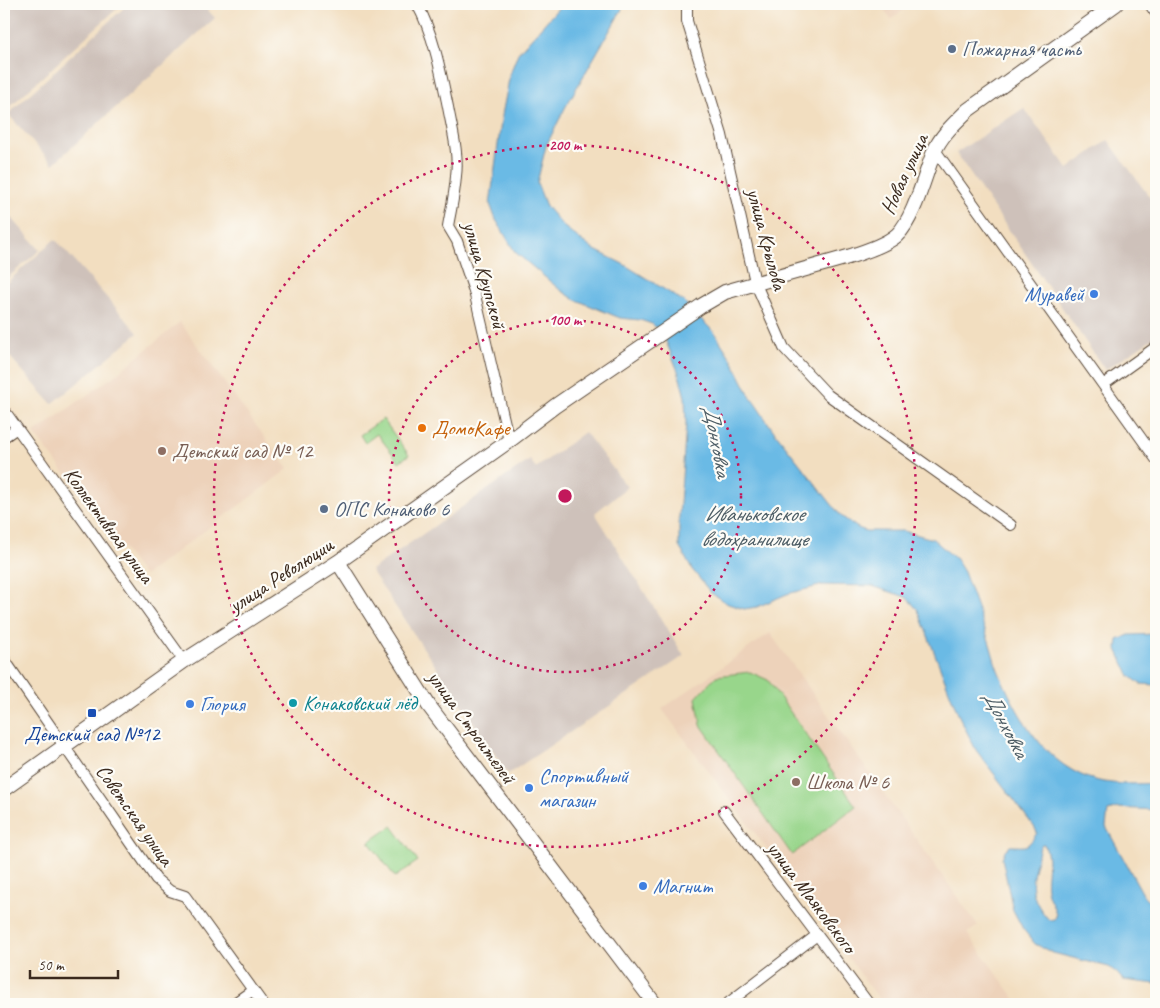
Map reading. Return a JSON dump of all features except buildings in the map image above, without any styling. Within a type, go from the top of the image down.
[{"type":"main road","name":"Новая улица","points":[[650,339],[725,292],[867,251],[896,236],[914,206],[935,150],[950,128],[968,110],[1116,4]]},
{"type":"main road","points":[[1152,4],[1156,10]]},
{"type":"main road","name":"улица Революции","points":[[4,788],[184,661],[338,562],[650,339]]},
{"type":"main road","name":"улица Строителей","points":[[338,562],[429,706],[655,1004]]},
{"type":"street","name":"улица Крупской","points":[[417,4],[423,14],[430,35],[442,79],[454,136],[457,175],[448,226],[458,241],[474,291],[509,441]]},
{"type":"street","name":"улица Крылова","points":[[687,4],[687,21],[722,135],[755,282],[784,348],[828,395],[1011,525]]},
{"type":"street","points":[[935,150],[1156,459]]},
{"type":"street","points":[[1103,385],[1156,347]]},
{"type":"street","name":"Коллективная улица","points":[[4,410],[184,661]]},
{"type":"street","points":[[4,437],[17,428]]},
{"type":"street","name":"Советская улица","points":[[4,659],[156,879],[170,891],[185,896],[263,1004]]},
{"type":"street","name":"улица Маяковского","points":[[724,812],[869,1004]]},
{"type":"street","points":[[727,1004],[817,935]]},
{"type":"street","points":[[233,1004],[253,990]]},
{"type":"shaded area","points":[[4,4],[122,4],[4,112]]},
{"type":"shaded area","points":[[128,4],[202,4],[215,18],[53,164],[8,114]]},
{"type":"shaded area","points":[[880,4],[912,4],[891,19]]},
{"type":"shaded area","points":[[1024,108],[1068,169],[1108,140],[1156,206],[1156,336],[1105,370],[956,153]]},
{"type":"shaded area","points":[[10,216],[40,250],[4,281],[4,217]]},
{"type":"shaded area","points":[[55,239],[138,333],[52,404],[4,350],[4,285]]},
{"type":"shaded area","name":"Детский сад № 12","points":[[180,322],[288,469],[144,576],[34,433],[114,376]]},
{"type":"shaded area","points":[[585,432],[627,487],[595,513],[684,656],[508,774],[371,570],[530,460],[536,468]]},
{"type":"shaded area","name":"Школа № 6","points":[[770,633],[978,926],[967,933],[1019,1004],[883,1004],[662,709]]},
{"type":"green space","points":[[383,419],[409,455],[399,462],[377,434],[365,443],[360,435]]},
{"type":"green space","points":[[750,672],[768,680],[856,806],[792,855],[701,725],[696,698],[716,676]]},
{"type":"green space","points":[[392,826],[418,861],[395,877],[369,842]]},
{"type":"water","name":"Иваньковское водохранилище","points":[[562,4],[625,4],[565,108],[546,146],[537,183],[546,206],[563,226],[591,248],[625,265],[683,301],[714,332],[732,360],[750,396],[773,430],[841,516],[858,528],[866,531],[904,531],[933,539],[956,559],[964,572],[997,666],[1014,705],[1036,738],[1049,753],[1081,775],[1099,781],[1120,784],[1156,783],[1156,810],[1118,808],[1108,811],[1106,827],[1145,898],[1156,908],[1156,984],[1123,980],[1109,967],[1053,953],[1035,944],[1023,929],[1013,910],[1002,858],[1010,846],[1026,846],[1037,833],[976,750],[958,714],[918,610],[906,597],[872,586],[823,585],[787,594],[757,607],[744,609],[728,604],[711,593],[691,568],[679,546],[679,517],[686,424],[685,397],[678,371],[663,334],[652,324],[640,320],[620,318],[574,299],[559,289],[515,252],[496,220],[490,204],[502,115],[510,74],[518,53]],"holes":[[[1044,844],[1048,856],[1047,888],[1056,917],[1049,920],[1036,902],[1032,885],[1040,847]]]},
{"type":"water","points":[[1156,634],[1156,685],[1140,684],[1129,675],[1117,649],[1118,640],[1129,635]]},
{"type":"place","name":"Пожарная часть","points":[[952,49]]},
{"type":"place","name":"Муравей","points":[[1094,294]]},
{"type":"place","name":"ДомоКафе","points":[[422,428]]},
{"type":"place","name":"Детский сад № 12","points":[[162,451]]},
{"type":"place","name":"ОПС Конаково 6","points":[[324,509]]},
{"type":"place","name":"Конаковский лёд","points":[[293,703]]},
{"type":"place","name":"Глория","points":[[190,704]]},
{"type":"place","name":"Детский сад №12","points":[[92,713]]},
{"type":"place","name":"Школа № 6","points":[[796,782]]},
{"type":"place","name":"Спортивный магазин","points":[[529,788]]},
{"type":"place","name":"Магнит","points":[[643,886]]},
{"type":"water label","name":"Донховка","points":[[718,441]]},
{"type":"water label","name":"Донховка","points":[[1007,724]]}]
